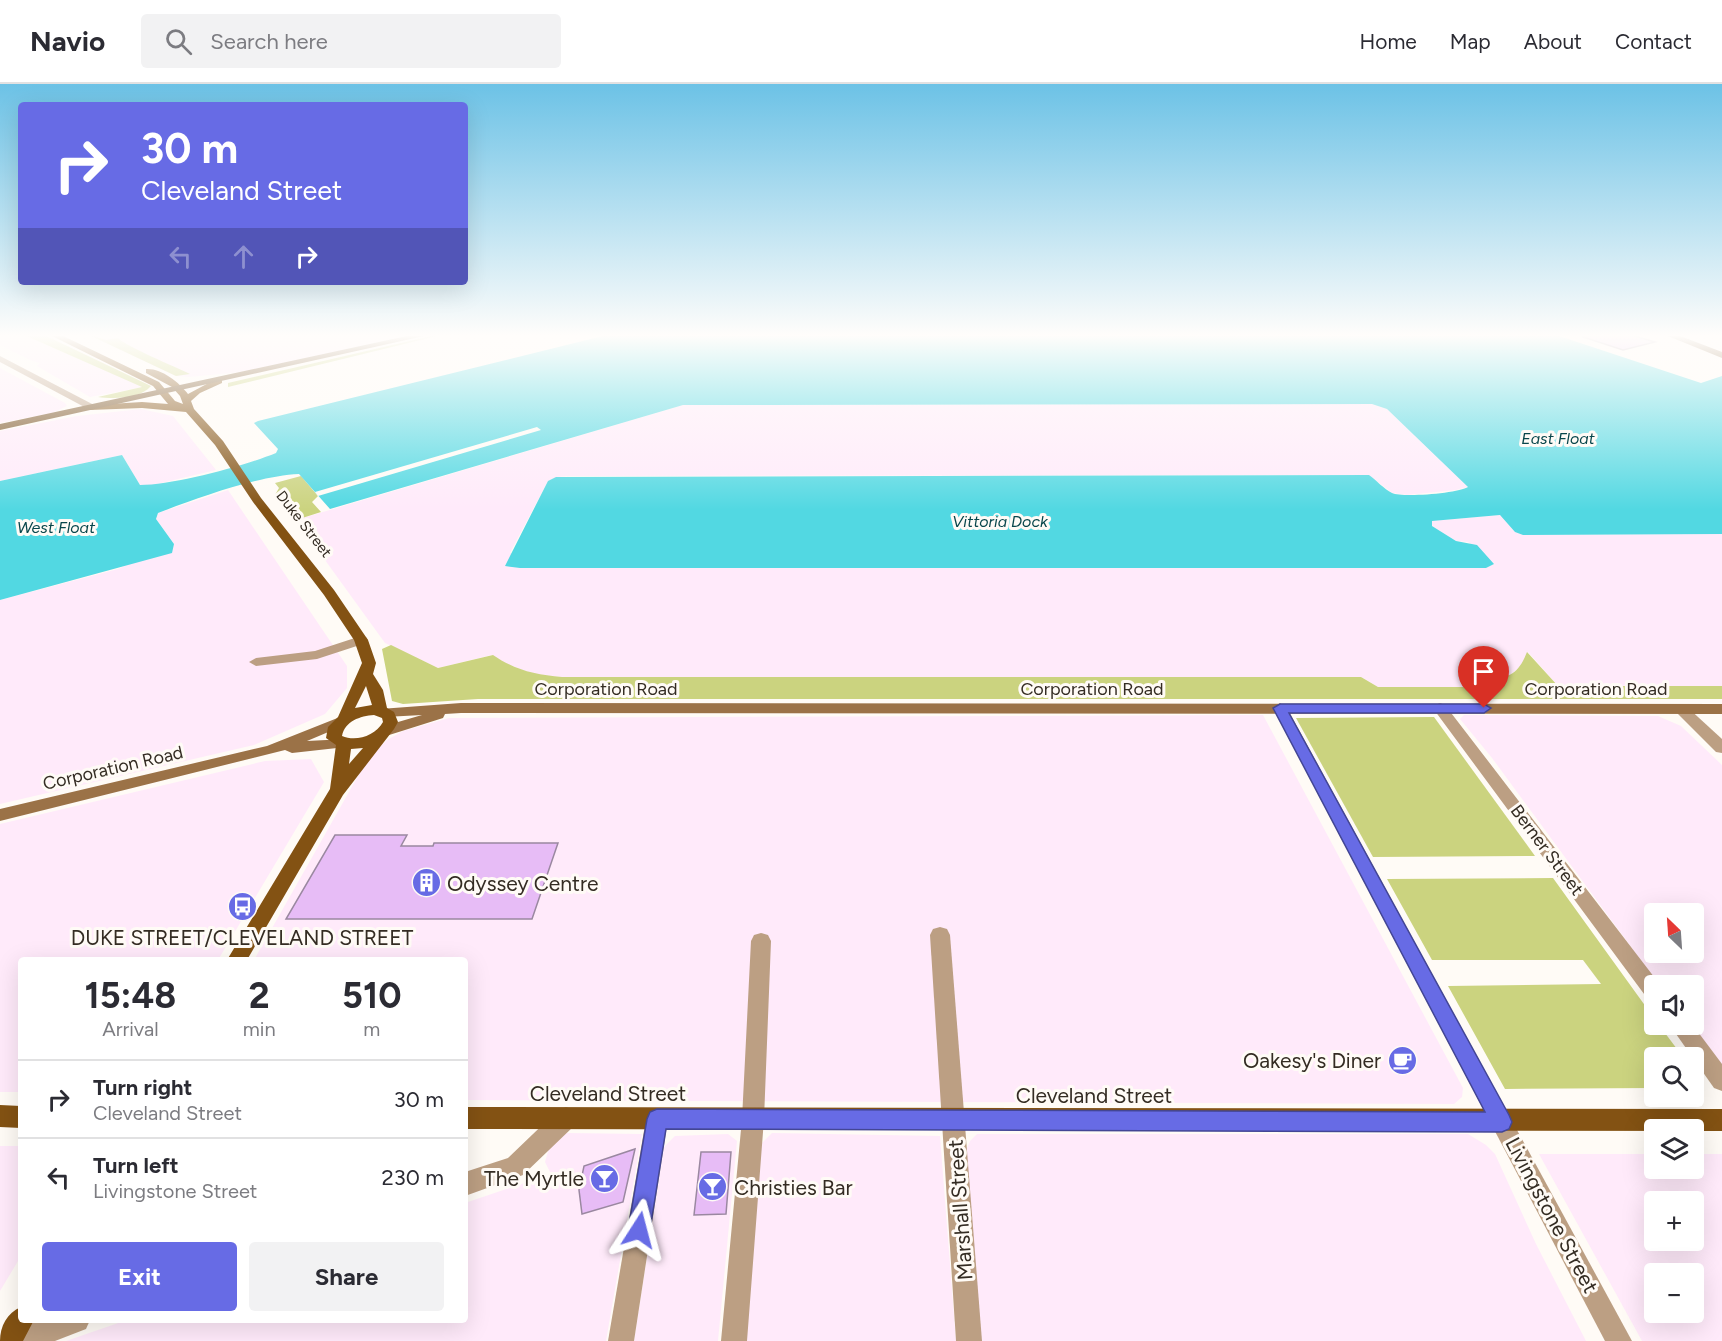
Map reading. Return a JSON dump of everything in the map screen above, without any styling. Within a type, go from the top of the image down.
[{"type":"highway","points":[[0,427],[162,393]]},
{"type":"main road","points":[[122,402],[145,393]]},
{"type":"main road","name":"Duke Street","points":[[165,393],[172,402],[188,405]]},
{"type":"main road","name":"Duke Street","points":[[182,393],[188,405],[219,443],[232,465],[329,593],[361,640],[369,663],[366,674],[376,690],[382,711],[391,719],[384,733]]},
{"type":"main road","points":[[93,408],[188,405],[196,393]]},
{"type":"main road","points":[[366,674],[343,720],[333,733],[334,738],[342,743],[364,743],[384,733]]},
{"type":"main road","name":"Corporation Road","points":[[382,711],[461,708],[1722,709]]},
{"type":"main road","name":"Corporation Road","points":[[384,733],[461,708]]},
{"type":"main road","points":[[343,720],[362,711],[382,711]]},
{"type":"main road","name":"Corporation Road","points":[[271,750],[343,720]]},
{"type":"main road","points":[[239,957],[337,791],[384,733]]},
{"type":"main road","points":[[337,791],[342,743]]},
{"type":"main road","name":"Corporation Road","points":[[0,815],[271,750],[342,743]]},
{"type":"main road","points":[[0,1116],[18,1117]]},
{"type":"main road","name":"Cleveland Street","points":[[468,1118],[1502,1122],[1722,1120]]},
{"type":"main road","points":[[8,1341],[19,1323]]},
{"type":"street","points":[[64,393],[93,408]]},
{"type":"street","points":[[256,662],[317,655],[361,640]]},
{"type":"street","name":"Livingstone Street","points":[[1280,708],[1619,1341]]},
{"type":"street","name":"Berner Street","points":[[1440,708],[1644,979]]},
{"type":"street","points":[[1681,709],[1722,748]]},
{"type":"street","name":"Marshall Street","points":[[940,935],[969,1341]]},
{"type":"street","points":[[734,1341],[753,1119],[761,941]]},
{"type":"street","points":[[1687,1035],[1722,1081]]},
{"type":"street","points":[[468,1183],[514,1167],[566,1118]]},
{"type":"street","points":[[621,1341],[657,1119]]},
{"type":"street","points":[[18,1341],[69,1323]]},
{"type":"shaded area","points":[[0,393],[46,393],[67,406],[52,413],[0,423]]},
{"type":"shaded area","points":[[83,393],[113,393],[90,397]]},
{"type":"shaded area","points":[[1372,404],[1387,409],[1468,487],[1407,495],[1392,493],[1369,475],[569,476],[557,477],[548,481],[510,553],[1486,568],[1494,564],[1468,542],[1456,541],[1432,526],[1431,521],[1500,515],[1515,532],[1523,535],[1722,534],[1722,686],[1558,686],[1528,652],[1521,667],[1505,678],[1489,680],[1495,687],[1378,687],[1361,677],[562,677],[535,675],[492,655],[438,668],[385,643],[296,520],[683,405]]},
{"type":"shaded area","points":[[141,409],[173,416],[216,470],[153,485],[140,485],[122,455],[0,481],[0,431],[77,416]]},
{"type":"shaded area","points":[[228,490],[347,666],[347,688],[325,714],[254,745],[0,804],[0,600],[118,569],[174,544],[156,519],[158,513]]},
{"type":"shaded area","points":[[1263,715],[1463,1088],[1462,1097],[1454,1104],[468,1100],[468,957],[256,957],[367,760],[387,740],[403,731],[449,718]]},
{"type":"shaded area","points":[[1464,715],[1658,716],[1681,726],[1722,765],[1722,1071],[1695,1035],[1704,1035],[1704,975],[1652,975],[1492,758],[1460,719]]},
{"type":"shaded area","points":[[311,759],[324,782],[220,957],[18,957],[18,1092],[0,1092],[0,824],[265,761]]},
{"type":"shaded area","points":[[567,1133],[642,1134],[606,1341],[66,1341],[118,1323],[468,1323],[468,1202],[551,1174],[545,1162],[549,1148],[560,1136]]},
{"type":"shaded area","points":[[772,1133],[940,1136],[956,1341],[745,1341],[758,1147]]},
{"type":"shaded area","points":[[728,1134],[737,1141],[718,1341],[634,1341],[664,1147],[675,1136]]},
{"type":"shaded area","points":[[977,1134],[1468,1134],[1486,1145],[1495,1154],[1536,1244],[1586,1341],[981,1341],[965,1153],[970,1141]]},
{"type":"shaded area","points":[[0,1146],[18,1146],[18,1261],[0,1291]]},
{"type":"shaded area","points":[[1539,1154],[1644,1154],[1644,1179],[1704,1179],[1704,1154],[1722,1154],[1722,1341],[1642,1341]]},
{"type":"green space","points":[[117,393],[141,393],[119,398],[98,397]]},
{"type":"green space","points":[[301,476],[318,496],[312,502],[321,512],[296,520],[275,495],[279,488],[275,483]]},
{"type":"green space","points":[[391,645],[438,668],[493,655],[526,671],[562,677],[1361,677],[1378,687],[1494,687],[1489,679],[1513,673],[1521,665],[1527,652],[1558,686],[1722,686],[1722,699],[478,699],[403,704],[392,701],[382,649]]},
{"type":"green space","points":[[1434,717],[1535,856],[1373,857],[1296,718]]},
{"type":"green space","points":[[1553,878],[1644,1004],[1644,1035],[1666,1035],[1676,1047],[1644,1047],[1644,1088],[1505,1089],[1448,986],[1601,984],[1583,960],[1432,960],[1387,879]]},
{"type":"water","points":[[373,393],[1722,393],[1722,534],[1523,535],[1515,532],[1500,515],[1432,521],[1432,526],[1456,541],[1477,545],[1494,564],[1486,568],[520,568],[505,566],[548,481],[556,477],[1369,475],[1392,493],[1398,494],[1443,493],[1468,487],[1387,409],[1372,404],[683,405],[330,509],[299,474],[246,483],[158,513],[156,519],[174,544],[172,553],[0,600],[0,481],[122,455],[140,485],[171,482],[209,474],[276,453],[278,449],[254,423]]},
{"type":"pier","points":[[537,427],[541,430],[318,496],[315,492]]},
{"type":"building","name":"Odyssey Centre","points":[[335,835],[407,835],[401,846],[433,846],[434,843],[558,843],[532,919],[286,919]]},
{"type":"building","name":"The Myrtle","points":[[635,1149],[623,1202],[582,1214],[579,1190],[584,1166]]},
{"type":"building","name":"Christies Bar","points":[[701,1152],[731,1152],[726,1214],[694,1215]]},
{"type":"place","name":"Odyssey Centre","points":[[426,883]]},
{"type":"place","name":"DUKE STREET/CLEVELAND STREET","points":[[242,906]]},
{"type":"place","name":"Oakesy's Diner","points":[[1402,1060]]},
{"type":"place","name":"The Myrtle","points":[[605,1178]]},
{"type":"place","name":"Christies Bar","points":[[713,1187]]},
{"type":"route","points":[[639,1230],[657,1119],[1502,1122],[1280,708],[1484,708]]},
{"type":"water label","name":"East Float","points":[[1558,438]]},
{"type":"water label","name":"Vittoria Dock","points":[[1000,521]]},
{"type":"water label","name":"West Float","points":[[56,527]]}]
